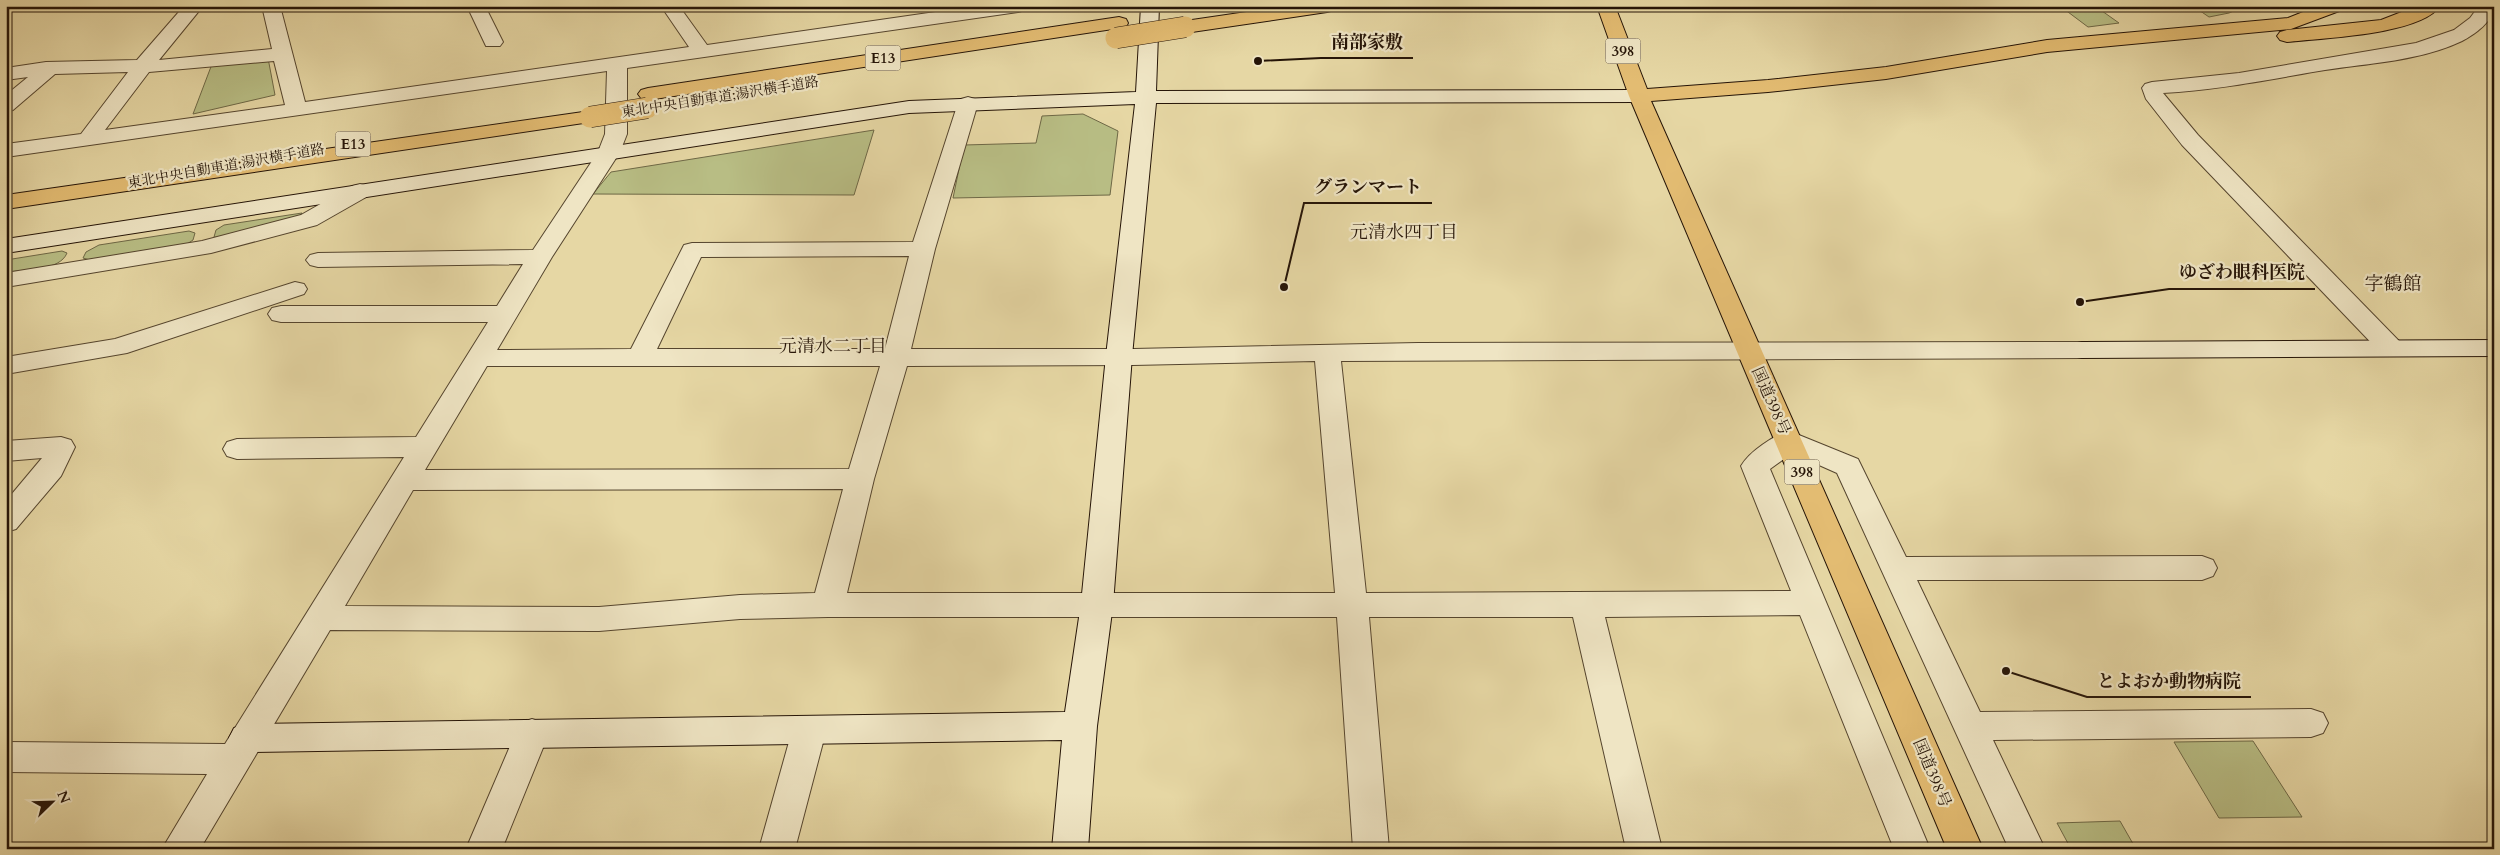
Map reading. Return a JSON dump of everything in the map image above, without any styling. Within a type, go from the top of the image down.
[{"type":"highway","name":"東北中央自動車道;湯沢横手道路","points":[[1184,20],[1227,6]]},
{"type":"highway","name":"東北中央自動車道;湯沢横手道路","points":[[6,202],[647,101],[1184,20],[1327,6]]},
{"type":"highway","name":"国道398号","points":[[1606,6],[1639,96],[1965,849]]},
{"type":"highway","points":[[2206,31],[2267,11],[2272,6]]},
{"type":"highway","points":[[1886,73],[2047,46],[2291,23],[2335,6]]},
{"type":"highway","points":[[1639,96],[1768,86],[1886,73],[2063,61],[2332,31],[2392,24],[2416,17],[2431,6]]},
{"type":"highway","points":[[2332,31],[2361,11]]},
{"type":"street","points":[[88,140],[144,66],[194,6]]},
{"type":"street","points":[[271,6],[296,109]]},
{"type":"street","points":[[476,6],[493,42]]},
{"type":"street","points":[[670,6],[702,52]]},
{"type":"street","points":[[6,151],[1018,6]]},
{"type":"street","points":[[1070,849],[1080,726],[1097,604],[1119,356],[1146,98],[1150,6]]},
{"type":"street","points":[[2391,348],[2190,140],[2154,95],[2152,88],[2227,80],[2416,50],[2450,39],[2469,28],[2484,14],[2488,6]]},
{"type":"street","points":[[6,74],[50,68],[144,66],[282,54]]},
{"type":"street","points":[[180,849],[239,748],[426,447],[540,257],[609,152],[616,134],[617,64]]},
{"type":"street","points":[[6,106],[50,68]]},
{"type":"street","points":[[6,246],[909,107],[968,103],[1146,98],[1639,96]]},
{"type":"street","points":[[828,605],[860,479],[896,356],[923,249],[968,103]]},
{"type":"street","points":[[6,280],[203,248],[308,220],[360,191]]},
{"type":"street","points":[[640,358],[692,250],[923,249]]},
{"type":"street","points":[[318,260],[540,257]]},
{"type":"street","points":[[6,366],[118,347],[295,289]]},
{"type":"street","points":[[281,314],[506,314]]},
{"type":"street","points":[[480,358],[1119,356],[1327,352],[2494,348]]},
{"type":"street","points":[[1327,352],[1352,605],[1371,849]]},
{"type":"street","points":[[1912,849],[1755,466],[1789,442],[1848,466],[2027,849]]},
{"type":"street","points":[[6,451],[61,447],[52,469],[6,521]]},
{"type":"street","points":[[238,449],[426,447]]},
{"type":"street","points":[[405,480],[860,479]]},
{"type":"street","points":[[1895,569],[2202,568]]},
{"type":"street","points":[[320,618],[599,620],[740,607],[828,605],[1586,605],[1811,602]]},
{"type":"street","points":[[1586,605],[1644,849]]},
{"type":"street","points":[[1969,726],[2311,724]]},
{"type":"street","points":[[6,757],[239,748],[532,732],[809,731],[1080,726]]},
{"type":"street","points":[[777,849],[809,731]]},
{"type":"street","points":[[484,849],[532,732]]},
{"type":"green space","points":[[2060,6],[2095,6],[2119,23],[2088,27]]},
{"type":"green space","points":[[2193,6],[2245,6],[2229,13],[2209,17]]},
{"type":"green space","points":[[268,58],[275,95],[193,114],[212,64]]},
{"type":"green space","points":[[1083,114],[1118,131],[1110,195],[953,198],[964,145],[1036,143],[1042,116]]},
{"type":"green space","points":[[874,130],[854,195],[593,194],[611,172]]},
{"type":"green space","points":[[302,213],[298,217],[220,238],[214,237],[216,230],[224,225]]},
{"type":"green space","points":[[189,231],[195,233],[193,240],[184,246],[90,260],[83,258],[86,252],[99,245]]},
{"type":"green space","points":[[62,251],[67,253],[63,259],[49,266],[6,272],[6,260]]},
{"type":"green space","points":[[2253,741],[2302,817],[2219,818],[2174,742]]},
{"type":"green space","points":[[2120,821],[2136,849],[2071,849],[2057,823]]},
{"type":"place","name":"南部家敷","points":[[1258,61]]},
{"type":"place","name":"グランマート","points":[[1284,287]]},
{"type":"place","name":"ゆざわ眼科医院","points":[[2080,302]]},
{"type":"place","name":"とよおか動物病院","points":[[2006,671]]},
{"type":"district","name":"元清水四丁目","points":[[1404,232]]},
{"type":"district","name":"字鶴館","points":[[2393,284]]},
{"type":"district","name":"元清水二丁目","points":[[833,346]]}]
